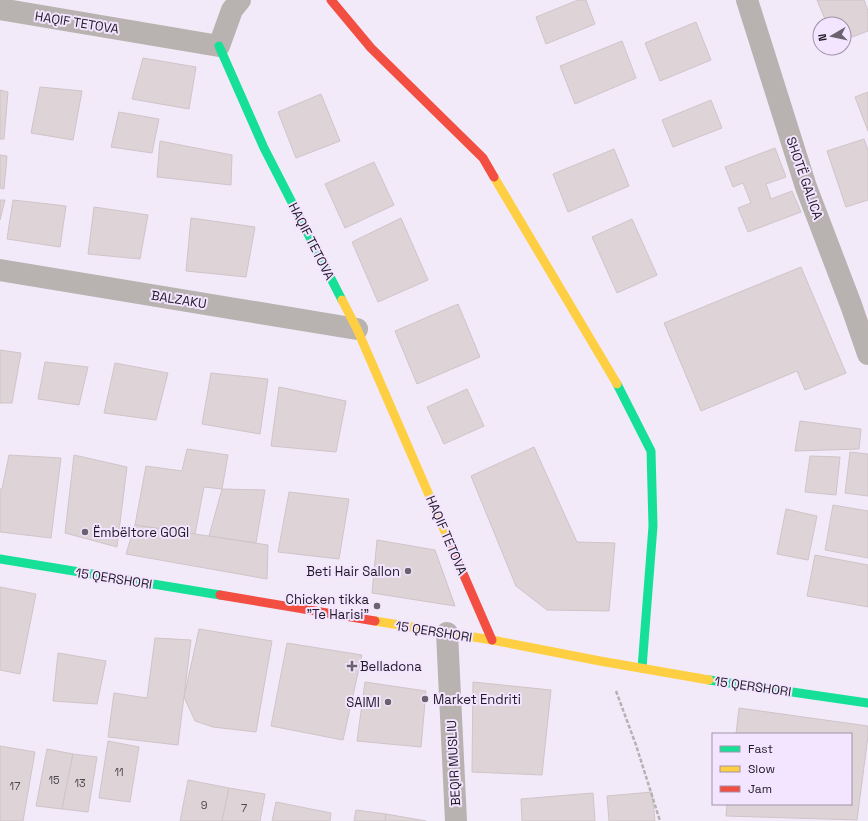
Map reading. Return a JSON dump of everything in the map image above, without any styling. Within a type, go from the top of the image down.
[{"type":"street","points":[[331,0],[371,48],[483,158],[614,377],[651,451],[653,526],[642,668]]},
{"type":"street","name":"SHOTË GALICA","points":[[747,0],[806,187],[852,305],[868,354]]},
{"type":"street","points":[[219,46],[232,10],[237,1]]},
{"type":"street","name":"HAQIF TETOVA","points":[[0,9],[219,46],[264,148],[357,328],[492,640]]},
{"type":"street","name":"BALZAKU","points":[[0,270],[357,328]]},
{"type":"street","name":"15 QERSHORI","points":[[0,559],[492,640],[703,679],[868,703]]},
{"type":"street","name":"BEQIR MUSLIU","points":[[447,633],[456,821]]},
{"type":"path","points":[[618,664],[615,690],[636,745],[660,821]]},
{"type":"building","points":[[578,0],[586,0],[595,24],[546,44],[536,17]]},
{"type":"building","points":[[817,0],[864,0],[868,11],[868,31],[852,37],[852,16],[824,16]]},
{"type":"building","points":[[696,22],[711,60],[660,81],[645,43]]},
{"type":"building","points":[[622,41],[636,78],[575,104],[560,66]]},
{"type":"building","points":[[143,58],[196,67],[189,109],[132,99]]},
{"type":"building","points":[[40,87],[82,91],[73,140],[31,133]]},
{"type":"building","points":[[0,90],[8,92],[4,139],[0,139]]},
{"type":"building","points":[[868,92],[868,131],[855,97]]},
{"type":"building","points":[[321,94],[340,141],[296,158],[278,112]]},
{"type":"building","points":[[711,100],[722,128],[673,147],[662,120]]},
{"type":"building","points":[[119,112],[159,119],[152,153],[111,147]]},
{"type":"building","points":[[864,139],[868,150],[868,200],[846,207],[827,151]]},
{"type":"building","points":[[160,141],[232,155],[231,185],[157,177]]},
{"type":"building","points":[[775,148],[786,177],[766,184],[771,199],[792,191],[801,212],[748,232],[738,208],[751,203],[743,183],[733,187],[725,167]]},
{"type":"building","points":[[614,149],[629,186],[568,212],[553,174]]},
{"type":"building","points":[[0,155],[7,156],[4,189],[0,188]]},
{"type":"building","points":[[374,162],[394,205],[345,228],[325,184]]},
{"type":"building","points":[[0,200],[5,200],[0,220]]},
{"type":"building","points":[[13,200],[66,206],[60,247],[7,239]]},
{"type":"building","points":[[94,207],[148,215],[140,259],[88,254]]},
{"type":"building","points":[[191,218],[255,227],[246,277],[186,271]]},
{"type":"building","points":[[401,218],[428,280],[378,302],[352,242]]},
{"type":"building","points":[[632,219],[657,275],[617,293],[592,237]]},
{"type":"building","points":[[801,267],[846,373],[805,390],[797,371],[701,411],[664,323]]},
{"type":"building","points":[[458,304],[480,357],[417,384],[395,331]]},
{"type":"building","points":[[0,350],[21,353],[12,403],[0,403]]},
{"type":"building","points":[[45,362],[88,367],[79,405],[38,399]]},
{"type":"building","points":[[115,363],[168,373],[156,420],[104,413]]},
{"type":"building","points":[[211,373],[268,379],[260,434],[202,424]]},
{"type":"building","points":[[279,387],[346,401],[336,452],[271,446]]},
{"type":"building","points":[[467,389],[484,426],[444,444],[427,407]]},
{"type":"building","points":[[800,421],[861,429],[859,449],[795,451]]},
{"type":"building","points":[[534,447],[577,542],[615,543],[609,611],[547,610],[516,586],[471,476]]},
{"type":"building","points":[[187,449],[228,455],[222,489],[204,487],[195,534],[135,525],[146,466],[182,471]]},
{"type":"building","points":[[850,452],[868,454],[868,496],[845,493]]},
{"type":"building","points":[[9,455],[61,458],[51,538],[0,532],[0,489],[2,489]]},
{"type":"building","points":[[74,455],[127,467],[117,547],[65,533]]},
{"type":"building","points":[[810,456],[840,457],[836,495],[805,492]]},
{"type":"building","points":[[222,489],[265,490],[256,543],[209,536]]},
{"type":"building","points":[[289,492],[349,499],[339,559],[278,552]]},
{"type":"building","points":[[833,505],[868,511],[868,558],[825,550]]},
{"type":"building","points":[[786,509],[817,516],[808,560],[777,554]]},
{"type":"building","points":[[135,525],[268,545],[267,579],[126,554]]},
{"type":"building","name":"Beti Hair Sallon","points":[[377,540],[435,550],[455,606],[372,593]]},
{"type":"building","points":[[815,555],[868,565],[868,607],[807,596]]},
{"type":"building","points":[[0,587],[36,594],[20,674],[0,670]]},
{"type":"building","points":[[199,629],[272,641],[256,732],[213,727],[195,721],[184,697]]},
{"type":"building","points":[[155,638],[191,640],[178,745],[108,737],[114,693],[147,698]]},
{"type":"building","points":[[287,643],[362,655],[343,740],[271,726]]},
{"type":"building","points":[[58,653],[106,661],[97,704],[53,701]]},
{"type":"building","points":[[365,682],[426,691],[421,747],[357,741]]},
{"type":"building","points":[[473,682],[551,690],[542,775],[472,772]]},
{"type":"building","points":[[739,708],[868,726],[857,820],[726,816],[727,805],[852,805],[852,733],[736,733]]},
{"type":"building","points":[[108,741],[139,747],[130,802],[99,798]]},
{"type":"building","points":[[0,746],[35,752],[23,821],[0,821]]},
{"type":"building","points":[[47,749],[73,754],[62,809],[36,806]]},
{"type":"building","points":[[73,754],[97,757],[88,812],[62,809]]},
{"type":"building","points":[[188,780],[229,788],[222,821],[180,821]]},
{"type":"building","points":[[229,788],[265,794],[260,821],[222,821]]},
{"type":"building","points":[[652,792],[655,821],[609,821],[607,796]]},
{"type":"building","points":[[593,793],[595,821],[522,821],[521,799]]},
{"type":"building","points":[[276,802],[331,813],[330,821],[272,821]]},
{"type":"building","points":[[356,810],[386,814],[385,821],[354,821]]},
{"type":"building","points":[[386,814],[426,821],[385,821]]},
{"type":"traffic: fast","points":[[219,46],[264,148],[342,300]]},
{"type":"traffic: fast","points":[[617,384],[651,451],[653,526],[642,668]]},
{"type":"traffic: fast","points":[[0,559],[220,595]]},
{"type":"traffic: fast","points":[[709,680],[868,703]]},
{"type":"traffic: slow","points":[[494,177],[617,384]]},
{"type":"traffic: slow","points":[[342,300],[357,329],[452,548]]},
{"type":"traffic: slow","points":[[375,621],[492,640],[709,680]]},
{"type":"traffic: jam","points":[[331,0],[371,48],[483,158],[494,177]]},
{"type":"traffic: jam","points":[[452,548],[492,640]]},
{"type":"traffic: jam","points":[[220,595],[375,621]]},
{"type":"place","name":"Ëmbëltore GOGI","points":[[85,532]]},
{"type":"place","name":"Beti Hair Sallon","points":[[408,571]]},
{"type":"place","name":"Chicken tikka \"Te Harisi\"","points":[[377,606]]},
{"type":"place","name":"Belladona","points":[[352,666]]},
{"type":"place","name":"Market Endriti","points":[[425,699]]},
{"type":"place","name":"SAIMI","points":[[388,702]]}]
